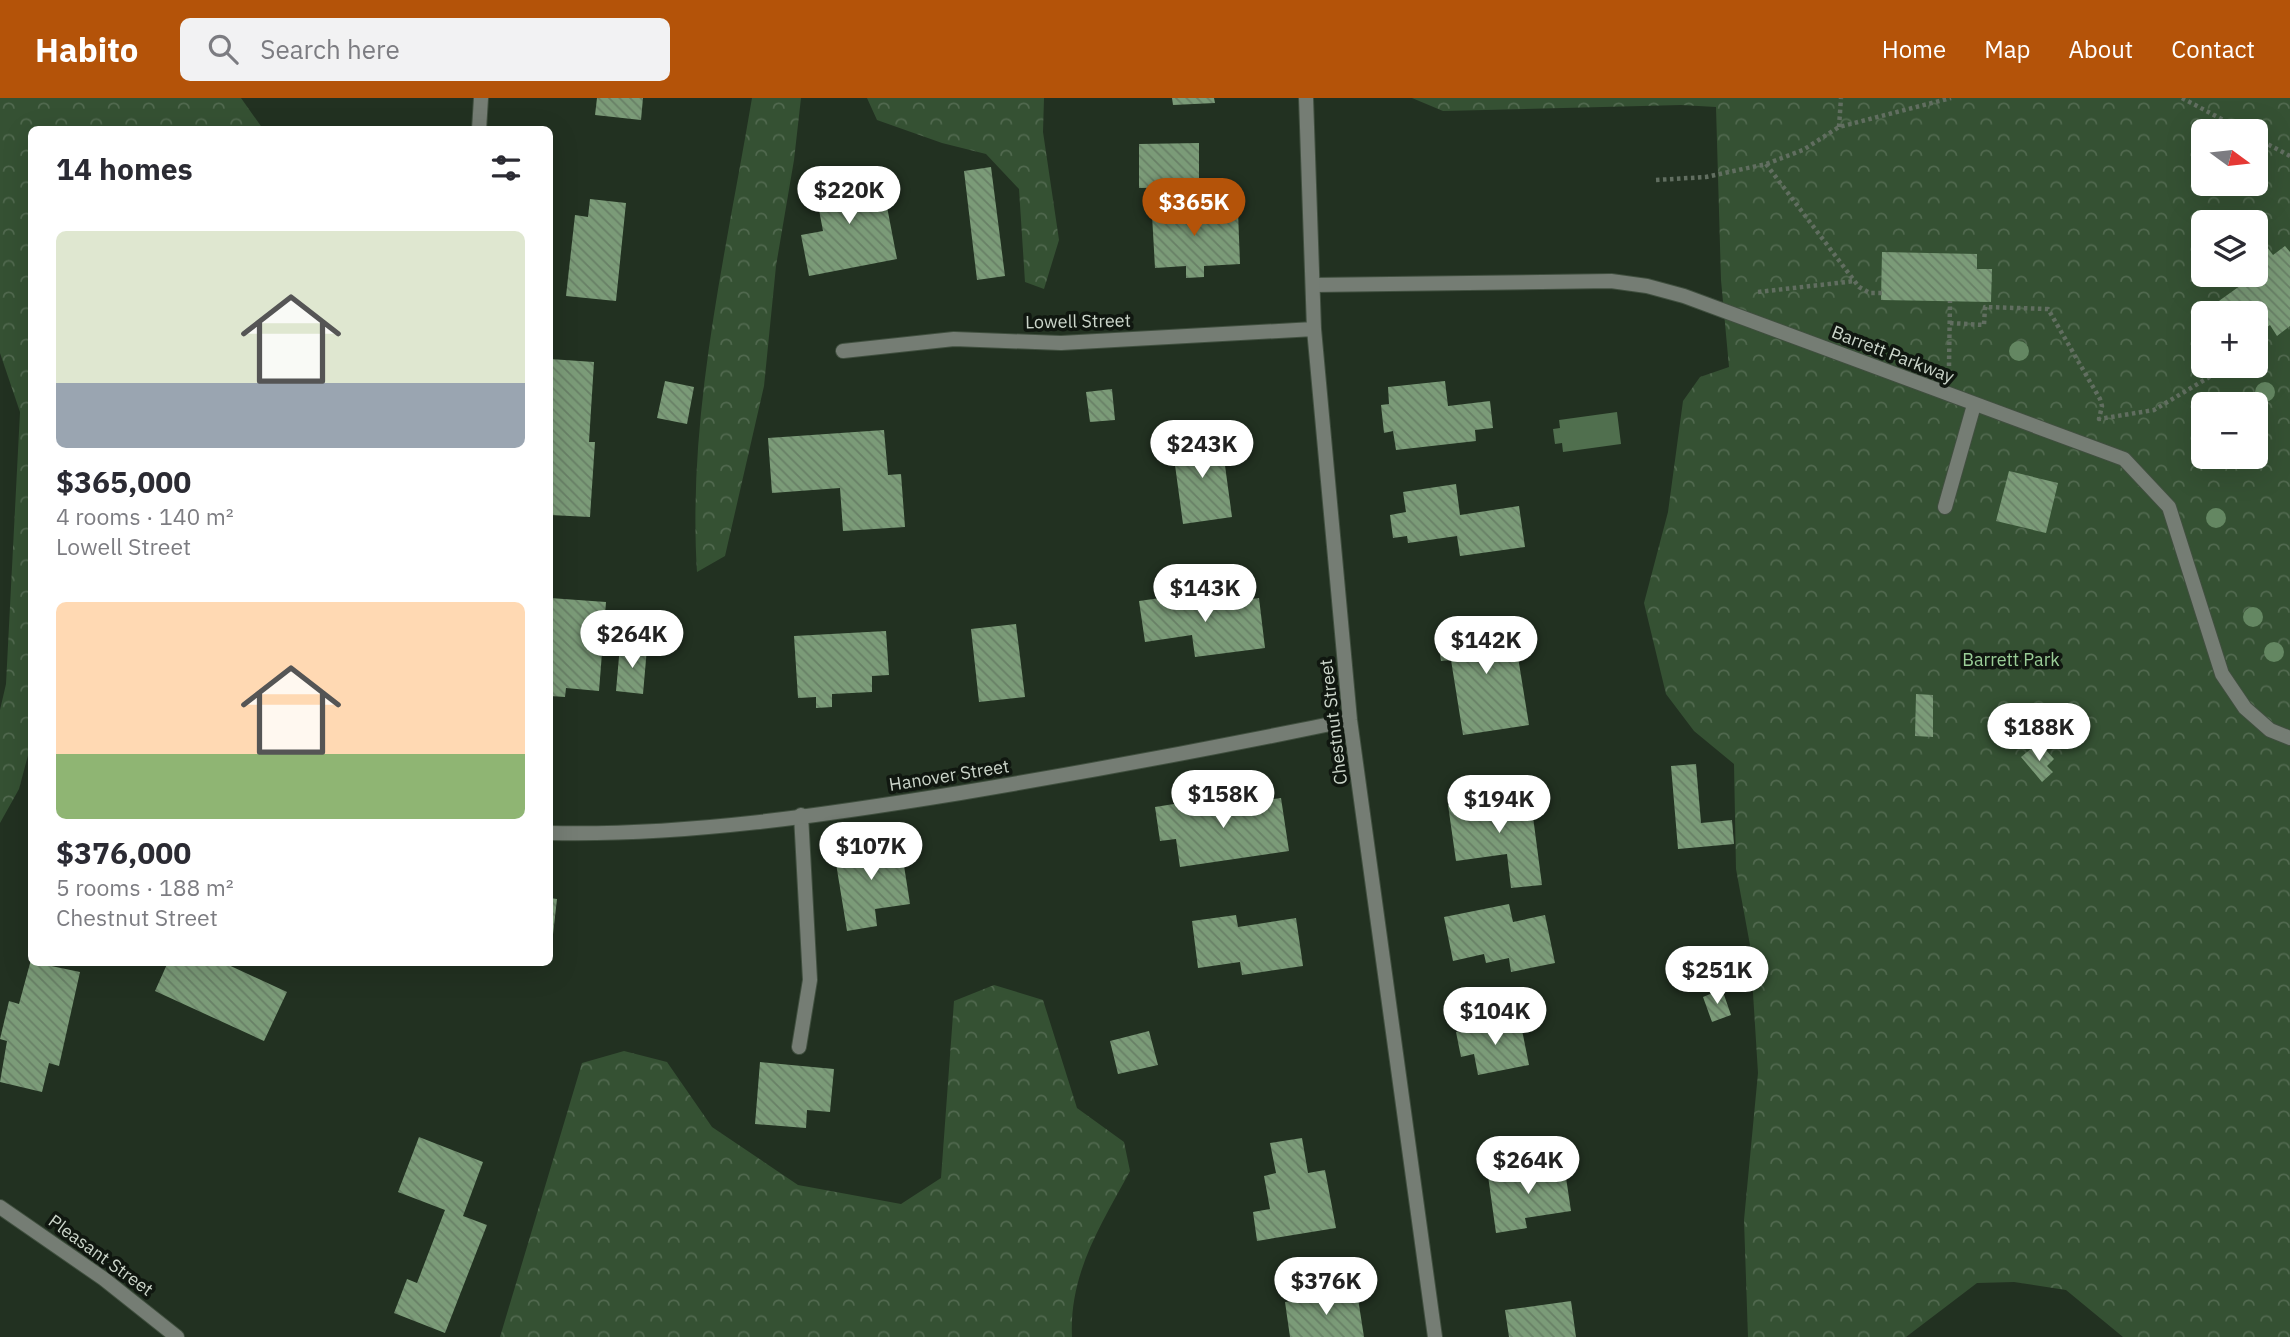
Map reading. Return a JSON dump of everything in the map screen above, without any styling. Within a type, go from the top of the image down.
[{"type":"street","points":[[479,126],[481,98]]},
{"type":"street","name":"Chestnut Street","points":[[1307,98],[1314,328],[1350,720],[1435,1337]]},
{"type":"street","name":"Barrett Parkway","points":[[1313,285],[1611,281],[1655,288],[1738,315],[2124,460],[2169,507],[2222,674],[2245,708],[2270,730],[2290,738]]},
{"type":"street","name":"Lowell Street","points":[[843,351],[954,339],[1061,343],[1314,328]]},
{"type":"street","points":[[1945,507],[1974,405]]},
{"type":"street","name":"Hanover Street","points":[[553,833],[696,827],[875,807],[1156,760],[1350,720]]},
{"type":"street","points":[[799,1047],[810,980],[801,816]]},
{"type":"street","name":"Pleasant Street","points":[[0,1207],[104,1279],[177,1337]]},
{"type":"path","points":[[1839,127],[1841,98]]},
{"type":"path","points":[[1656,180],[1706,177],[1766,164],[1803,150],[1839,127],[1951,98]]},
{"type":"path","points":[[2182,98],[2221,119]]},
{"type":"path","points":[[2268,144],[2290,156]]},
{"type":"path","points":[[1766,164],[1854,281],[1864,291],[1882,293]]},
{"type":"path","points":[[1738,315],[1746,300],[1756,292],[1854,281]]},
{"type":"path","points":[[1949,368],[1950,301]]},
{"type":"path","points":[[1950,323],[1984,325],[1985,307],[2048,309],[2100,399],[2102,406],[2099,419],[2154,410],[2208,378]]},
{"type":"green space","points":[[0,98],[241,98],[261,126],[28,126],[28,755],[19,789],[0,823],[0,710],[6,684],[20,412],[0,353]]},
{"type":"green space","points":[[752,98],[801,98],[794,160],[776,266],[764,386],[725,556],[697,572],[695,512],[703,393]]},
{"type":"green space","points":[[867,98],[1044,98],[1043,132],[1059,240],[1044,289],[1025,282],[1019,189],[986,154],[942,143],[877,120]]},
{"type":"green space","name":"Barrett Park","points":[[1412,98],[2290,98],[2290,1337],[2123,1337],[2066,1290],[2014,1282],[1977,1283],[1906,1337],[1748,1337],[1744,1220],[1758,1073],[1750,945],[1736,869],[1734,764],[1694,731],[1666,694],[1644,603],[1668,512],[1683,401],[1700,377],[1729,367],[1721,280],[1716,107],[1681,105],[1443,111]]},
{"type":"green space","points":[[994,985],[1043,1000],[1077,1108],[1124,1142],[1130,1171],[1098,1230],[1081,1271],[1072,1314],[1072,1337],[500,1337],[582,1063],[624,1051],[667,1062],[712,1127],[798,1185],[901,1204],[941,1178],[954,1001]]},
{"type":"shaded area","points":[[1617,412],[1621,444],[1563,452],[1562,443],[1555,444],[1553,429],[1560,428],[1559,420]]},
{"type":"building","points":[[597,98],[643,98],[641,120],[595,115]]},
{"type":"building","points":[[1172,98],[1214,98],[1215,103],[1173,105]]},
{"type":"building","points":[[1199,143],[1199,187],[1139,188],[1139,144]]},
{"type":"building","points":[[991,167],[1005,276],[977,280],[964,171]]},
{"type":"building","points":[[862,168],[867,194],[884,191],[897,259],[809,276],[801,235],[823,231],[813,178]]},
{"type":"building","points":[[1173,196],[1174,214],[1238,211],[1240,264],[1204,266],[1204,277],[1186,278],[1186,266],[1155,268],[1151,197]]},
{"type":"building","points":[[590,199],[626,203],[616,301],[566,296],[575,215],[588,217]]},
{"type":"building","points":[[2285,246],[2290,252],[2290,326],[2277,336],[2270,325],[2268,326],[2268,301],[2219,301],[2238,287],[2268,287],[2268,248],[2273,255]]},
{"type":"building","points":[[1882,252],[1977,254],[1977,269],[1992,269],[1991,302],[1881,300]]},
{"type":"building","points":[[553,359],[594,362],[589,442],[595,442],[590,517],[553,515]]},
{"type":"building","points":[[665,381],[694,387],[687,424],[657,418]]},
{"type":"building","points":[[1445,381],[1448,406],[1490,401],[1493,428],[1475,430],[1476,441],[1396,450],[1393,431],[1384,433],[1381,405],[1389,404],[1388,387]]},
{"type":"building","points":[[1112,389],[1115,420],[1090,422],[1086,392]]},
{"type":"building","points":[[884,430],[888,475],[901,474],[905,527],[843,531],[840,488],[772,493],[768,438]]},
{"type":"building","points":[[1221,436],[1232,517],[1183,524],[1172,443]]},
{"type":"building","points":[[2009,471],[2058,483],[2046,533],[1996,521]]},
{"type":"building","points":[[1456,484],[1460,515],[1519,506],[1525,547],[1460,556],[1457,536],[1408,543],[1407,536],[1393,538],[1390,515],[1406,512],[1403,492]]},
{"type":"building","points":[[1189,594],[1191,607],[1259,598],[1265,648],[1195,657],[1192,635],[1145,642],[1139,601]]},
{"type":"building","points":[[553,598],[606,602],[599,691],[566,688],[565,697],[553,696]]},
{"type":"building","points":[[1512,620],[1529,725],[1463,735],[1451,660],[1441,661],[1436,631]]},
{"type":"building","points":[[1016,624],[1025,697],[979,702],[971,629]]},
{"type":"building","points":[[886,631],[889,675],[872,676],[872,692],[832,694],[832,707],[816,708],[816,697],[798,698],[794,636]]},
{"type":"building","points":[[620,645],[647,648],[643,694],[616,691]]},
{"type":"building","points":[[1916,694],[1933,695],[1933,737],[1915,736]]},
{"type":"building","points":[[2032,748],[2038,755],[2045,749],[2054,759],[2047,766],[2053,772],[2042,782],[2021,757]]},
{"type":"building","points":[[1696,764],[1701,823],[1732,820],[1734,844],[1678,849],[1671,766]]},
{"type":"building","points":[[1530,794],[1542,885],[1511,888],[1507,854],[1456,861],[1448,805]]},
{"type":"building","points":[[1218,797],[1220,807],[1281,798],[1289,851],[1180,867],[1176,839],[1160,841],[1155,807]]},
{"type":"building","points":[[900,840],[910,904],[875,909],[877,926],[847,931],[834,851]]},
{"type":"building","points":[[553,898],[557,899],[553,934]]},
{"type":"building","points":[[1509,904],[1513,922],[1545,915],[1555,963],[1511,972],[1509,958],[1486,963],[1484,954],[1453,961],[1444,917]]},
{"type":"building","points":[[1236,915],[1238,927],[1296,918],[1303,966],[1242,975],[1240,962],[1198,968],[1192,921]]},
{"type":"building","points":[[29,966],[51,966],[80,972],[59,1066],[49,1063],[42,1092],[0,1082],[7,1041],[0,1039],[9,1001],[19,1004]]},
{"type":"building","points":[[166,966],[231,966],[287,992],[264,1041],[155,991]]},
{"type":"building","points":[[1722,989],[1731,1015],[1712,1022],[1703,997]]},
{"type":"building","points":[[1520,1020],[1529,1065],[1478,1075],[1474,1054],[1461,1057],[1456,1032]]},
{"type":"building","points":[[1149,1031],[1158,1065],[1118,1074],[1110,1041]]},
{"type":"building","points":[[760,1062],[834,1069],[830,1112],[807,1110],[806,1128],[755,1124]]},
{"type":"building","points":[[419,1137],[483,1162],[463,1216],[487,1225],[445,1333],[394,1313],[407,1279],[417,1283],[445,1210],[398,1192]]},
{"type":"building","points":[[1302,1138],[1308,1173],[1325,1170],[1336,1228],[1257,1241],[1253,1212],[1270,1209],[1264,1176],[1276,1173],[1270,1143]]},
{"type":"building","points":[[1564,1164],[1571,1211],[1525,1218],[1527,1228],[1496,1233],[1488,1176]]},
{"type":"building","points":[[1357,1292],[1364,1337],[1290,1337],[1285,1302]]},
{"type":"building","points":[[1571,1301],[1576,1337],[1509,1337],[1505,1310]]}]
